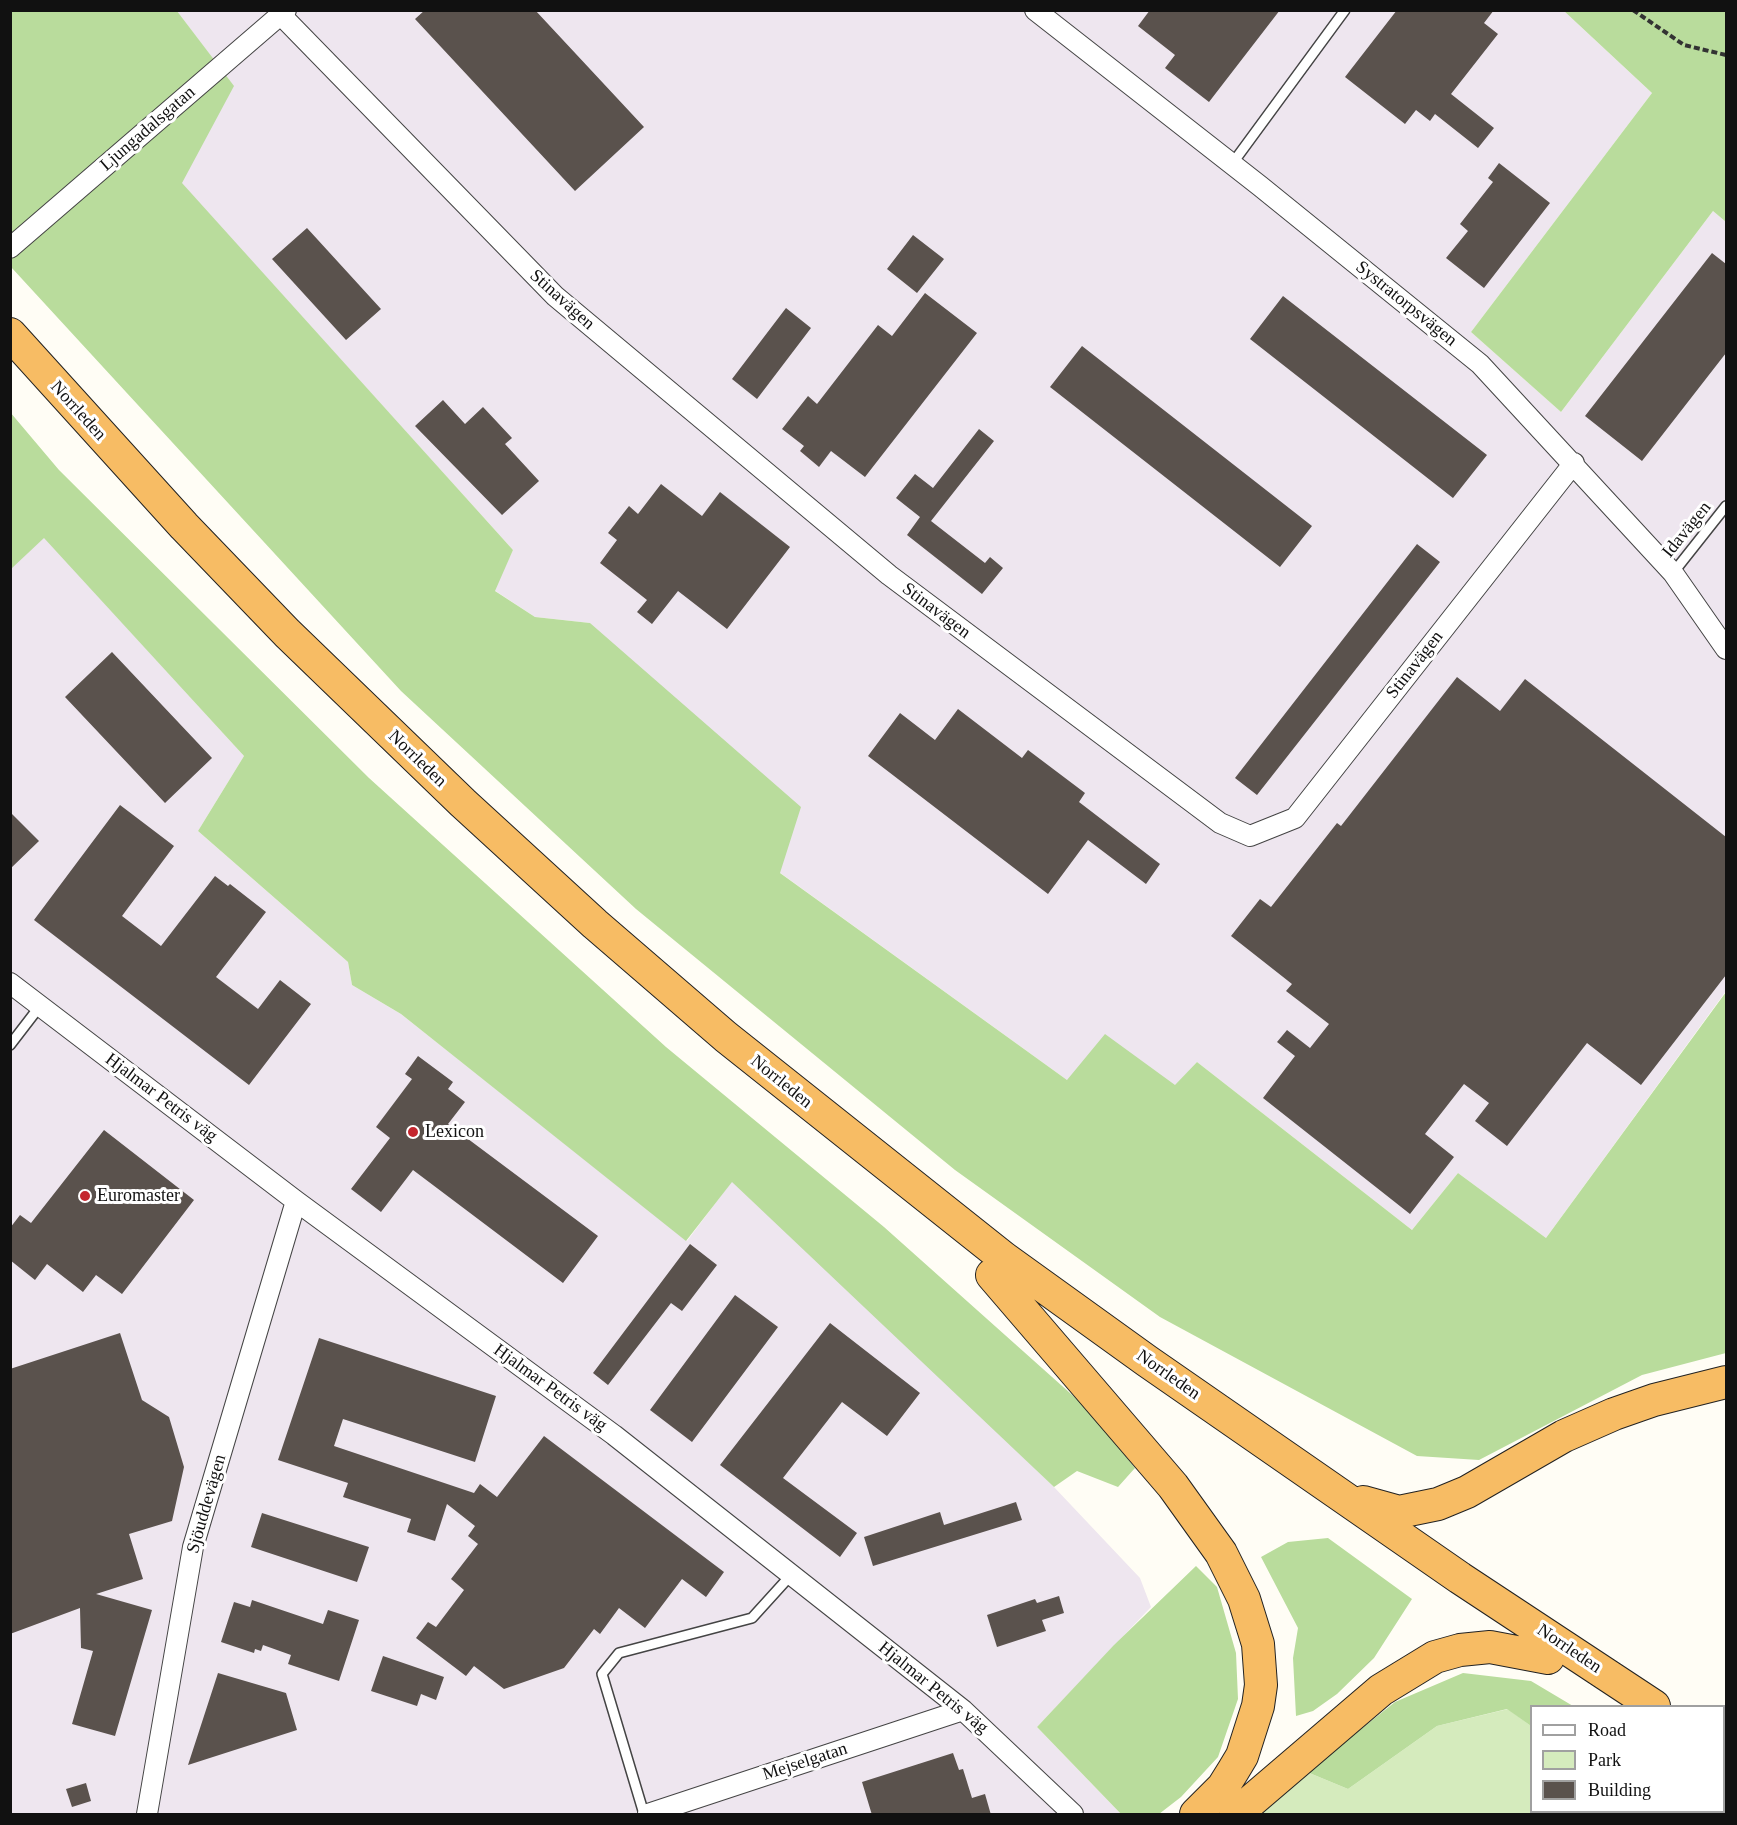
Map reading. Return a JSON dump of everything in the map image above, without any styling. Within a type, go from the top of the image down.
[{"type":"highway","name":"Norrleden","points":[[10,334],[168,509],[287,633],[594,924],[726,1037],[1004,1258],[1147,1361],[1460,1578],[1651,1705]]},
{"type":"highway","name":"Norrleden","points":[[10,364],[171,540],[274,648],[449,818],[678,1021],[813,1136],[992,1275],[1173,1404],[1453,1590],[1617,1705]]},
{"type":"highway","points":[[992,1275],[1173,1486],[1221,1553],[1244,1599],[1258,1644],[1261,1685],[1258,1706],[1242,1756],[1223,1787],[1196,1815]]},
{"type":"highway","points":[[1340,1494],[1381,1509],[1399,1512],[1420,1509],[1467,1492],[1564,1436],[1614,1414],[1654,1400],[1726,1383]]},
{"type":"highway","points":[[1236,1815],[1381,1690],[1436,1657],[1460,1650],[1490,1647],[1548,1658]]},
{"type":"street","name":"Systratorpsvägen","points":[[1035,10],[1232,164],[1479,364],[1673,573],[1726,649]]},
{"type":"street","name":"Ljungadalsgatan","points":[[12,247],[284,13]]},
{"type":"street","name":"Stinavägen","points":[[284,13],[564,304],[889,575],[1220,823],[1250,836],[1295,818],[1574,464]]},
{"type":"street","name":"Hjalmar Petris väg","points":[[10,983],[296,1201],[614,1435],[963,1710],[1073,1815]]},
{"type":"street","name":"Sjöuddevägen","points":[[147,1815],[193,1547],[296,1201]]},
{"type":"street","name":"Mejselgatan","points":[[646,1815],[963,1710]]},
{"type":"lane","points":[[1232,164],[1345,10]]},
{"type":"lane","name":"Idavägen","points":[[1673,573],[1726,506]]},
{"type":"lane","points":[[10,1045],[40,1006]]},
{"type":"lane","points":[[646,1815],[602,1674],[619,1653],[752,1618],[791,1575]]},
{"type":"path","points":[[1633,10],[1684,45],[1726,55]]},
{"type":"shaded area","points":[[177,11],[1564,11],[1652,93],[1471,332],[1561,412],[1713,211],[1726,222],[1726,991],[1546,1238],[1458,1173],[1412,1230],[1197,1062],[1175,1086],[1067,1080],[779,872],[590,623],[535,617],[494,590],[513,550],[181,183],[233,86]]},
{"type":"shaded area","points":[[44,537],[244,756],[198,831],[348,962],[352,985],[401,1014],[687,1241],[732,1181],[1054,1487],[1140,1578],[1151,1607],[1037,1727],[1121,1814],[11,1814],[10,569]]},
{"type":"green space","points":[[10,11],[177,11],[234,86],[182,183],[513,550],[495,591],[535,617],[590,623],[801,807],[780,873],[1067,1080],[1105,1034],[1175,1085],[1197,1062],[1412,1230],[1458,1173],[1546,1238],[1726,992],[1726,1353],[1642,1375],[1479,1460],[1417,1456],[1160,1317],[955,1170],[636,909],[401,691],[11,267]]},
{"type":"green space","points":[[1564,11],[1726,11],[1726,222],[1713,211],[1561,412],[1471,332],[1652,93]]},
{"type":"green space","points":[[10,412],[59,470],[369,778],[666,1047],[884,1227],[1089,1410],[1135,1468],[1118,1487],[1077,1471],[1054,1487],[732,1182],[686,1241],[401,1014],[352,985],[348,962],[198,831],[244,756],[44,538],[11,569]]},
{"type":"green space","points":[[1328,1538],[1412,1599],[1374,1658],[1337,1694],[1313,1711],[1296,1716],[1293,1658],[1298,1628],[1261,1557],[1288,1542]]},
{"type":"green space","points":[[1196,1566],[1217,1587],[1236,1653],[1238,1699],[1218,1757],[1181,1797],[1159,1814],[1121,1814],[1037,1727],[1114,1645]]},
{"type":"green space","points":[[1463,1673],[1531,1681],[1571,1705],[1530,1705],[1530,1725],[1507,1709],[1437,1726],[1348,1789],[1307,1772],[1395,1702]]},
{"type":"green space","points":[[1508,1709],[1530,1725],[1530,1813],[1540,1813],[1258,1814],[1307,1772],[1348,1789],[1437,1726]]},
{"type":"building","points":[[425,10],[535,10],[644,127],[575,191],[415,19]]},
{"type":"building","points":[[1150,10],[1280,10],[1209,102],[1165,68],[1175,55],[1138,26]]},
{"type":"building","points":[[1397,10],[1494,10],[1484,23],[1498,34],[1451,94],[1494,128],[1478,148],[1435,114],[1430,121],[1416,110],[1405,124],[1345,77]]},
{"type":"building","points":[[1499,163],[1550,203],[1484,288],[1446,258],[1468,231],[1460,224],[1493,182],[1488,178]]},
{"type":"building","points":[[307,228],[381,309],[346,340],[272,259]]},
{"type":"building","points":[[913,235],[944,259],[917,293],[887,269]]},
{"type":"building","points":[[1712,253],[1726,264],[1726,353],[1642,461],[1585,416]]},
{"type":"building","points":[[925,293],[977,333],[865,477],[831,451],[819,467],[800,451],[804,446],[782,429],[808,396],[817,404],[878,325],[892,336]]},
{"type":"building","points":[[1283,296],[1487,455],[1453,498],[1250,339]]},
{"type":"building","points":[[786,308],[811,328],[757,399],[732,379]]},
{"type":"building","points":[[1082,346],[1312,526],[1280,567],[1050,387]]},
{"type":"building","points":[[443,400],[465,424],[483,407],[512,438],[505,444],[539,481],[502,515],[415,426]]},
{"type":"building","points":[[979,429],[994,441],[931,521],[985,563],[990,557],[1003,568],[982,594],[907,535],[920,517],[896,498],[915,474],[933,488]]},
{"type":"building","points":[[661,484],[702,516],[720,492],[790,547],[727,629],[678,591],[652,624],[637,612],[647,600],[600,563],[617,540],[608,533],[629,506],[638,514]]},
{"type":"building","points":[[1417,544],[1440,562],[1257,795],[1235,778]]},
{"type":"building","points":[[112,652],[212,758],[165,803],[65,697]]},
{"type":"building","points":[[1457,677],[1500,711],[1525,679],[1726,837],[1726,975],[1641,1085],[1587,1043],[1507,1146],[1475,1121],[1489,1103],[1464,1084],[1425,1134],[1454,1157],[1410,1214],[1263,1098],[1295,1056],[1277,1042],[1287,1030],[1310,1048],[1329,1024],[1286,991],[1292,984],[1231,936],[1260,899],[1271,907],[1337,823],[1341,826]]},
{"type":"building","points":[[958,709],[1022,758],[1028,750],[1085,793],[1079,802],[1160,864],[1146,884],[1088,840],[1048,894],[868,756],[900,713],[935,740]]},
{"type":"building","points":[[120,805],[174,846],[122,916],[161,946],[215,876],[228,886],[230,884],[266,912],[216,977],[258,1009],[280,980],[311,1004],[249,1085],[34,920]]},
{"type":"building","points":[[10,812],[39,841],[10,869]]},
{"type":"building","points":[[418,1056],[453,1082],[448,1089],[465,1102],[448,1124],[598,1236],[563,1283],[413,1170],[381,1212],[351,1189],[390,1138],[376,1127],[412,1079],[405,1074]]},
{"type":"building","points":[[104,1130],[194,1200],[122,1294],[96,1275],[83,1292],[47,1264],[35,1280],[10,1260],[10,1228],[20,1215],[31,1223]]},
{"type":"building","points":[[690,1244],[717,1265],[682,1311],[671,1303],[608,1385],[593,1373]]},
{"type":"building","points":[[735,1295],[778,1327],[692,1442],[650,1410]]},
{"type":"building","points":[[830,1323],[920,1393],[887,1436],[842,1402],[783,1478],[857,1533],[840,1557],[720,1465]]},
{"type":"building","points":[[120,1333],[142,1400],[169,1417],[184,1467],[172,1521],[129,1534],[143,1579],[96,1594],[152,1610],[115,1736],[72,1724],[93,1651],[81,1648],[80,1608],[10,1634],[10,1369]]},
{"type":"building","points":[[319,1338],[496,1396],[475,1462],[343,1419],[334,1446],[474,1493],[480,1484],[497,1497],[544,1436],[724,1572],[706,1597],[682,1579],[645,1628],[619,1608],[600,1634],[594,1629],[564,1668],[504,1689],[474,1666],[466,1676],[416,1638],[428,1622],[436,1627],[464,1590],[451,1579],[478,1544],[468,1536],[475,1526],[447,1504],[435,1541],[407,1532],[411,1519],[343,1497],[348,1483],[278,1460]]},
{"type":"building","points":[[1016,1502],[1022,1520],[873,1566],[864,1537],[940,1512],[944,1525]]},
{"type":"building","points":[[262,1513],[369,1547],[357,1582],[251,1547]]},
{"type":"building","points":[[1059,1596],[1064,1613],[1042,1620],[1046,1631],[997,1647],[987,1615],[1035,1599],[1037,1603]]},
{"type":"building","points":[[252,1600],[323,1624],[328,1610],[359,1620],[339,1681],[288,1664],[291,1655],[263,1645],[261,1651],[255,1649],[254,1653],[221,1642],[234,1602],[250,1607]]},
{"type":"building","points":[[383,1656],[444,1677],[436,1700],[421,1694],[417,1706],[371,1691]]},
{"type":"building","points":[[218,1673],[286,1693],[297,1730],[188,1765]]},
{"type":"building","points":[[953,1753],[959,1770],[963,1769],[972,1798],[985,1794],[991,1815],[872,1815],[862,1782]]},
{"type":"building","points":[[86,1783],[91,1801],[72,1807],[66,1789]]},
{"type":"place","name":"Lexicon","points":[[413,1132]]},
{"type":"place","name":"Euromaster","points":[[85,1196]]}]
